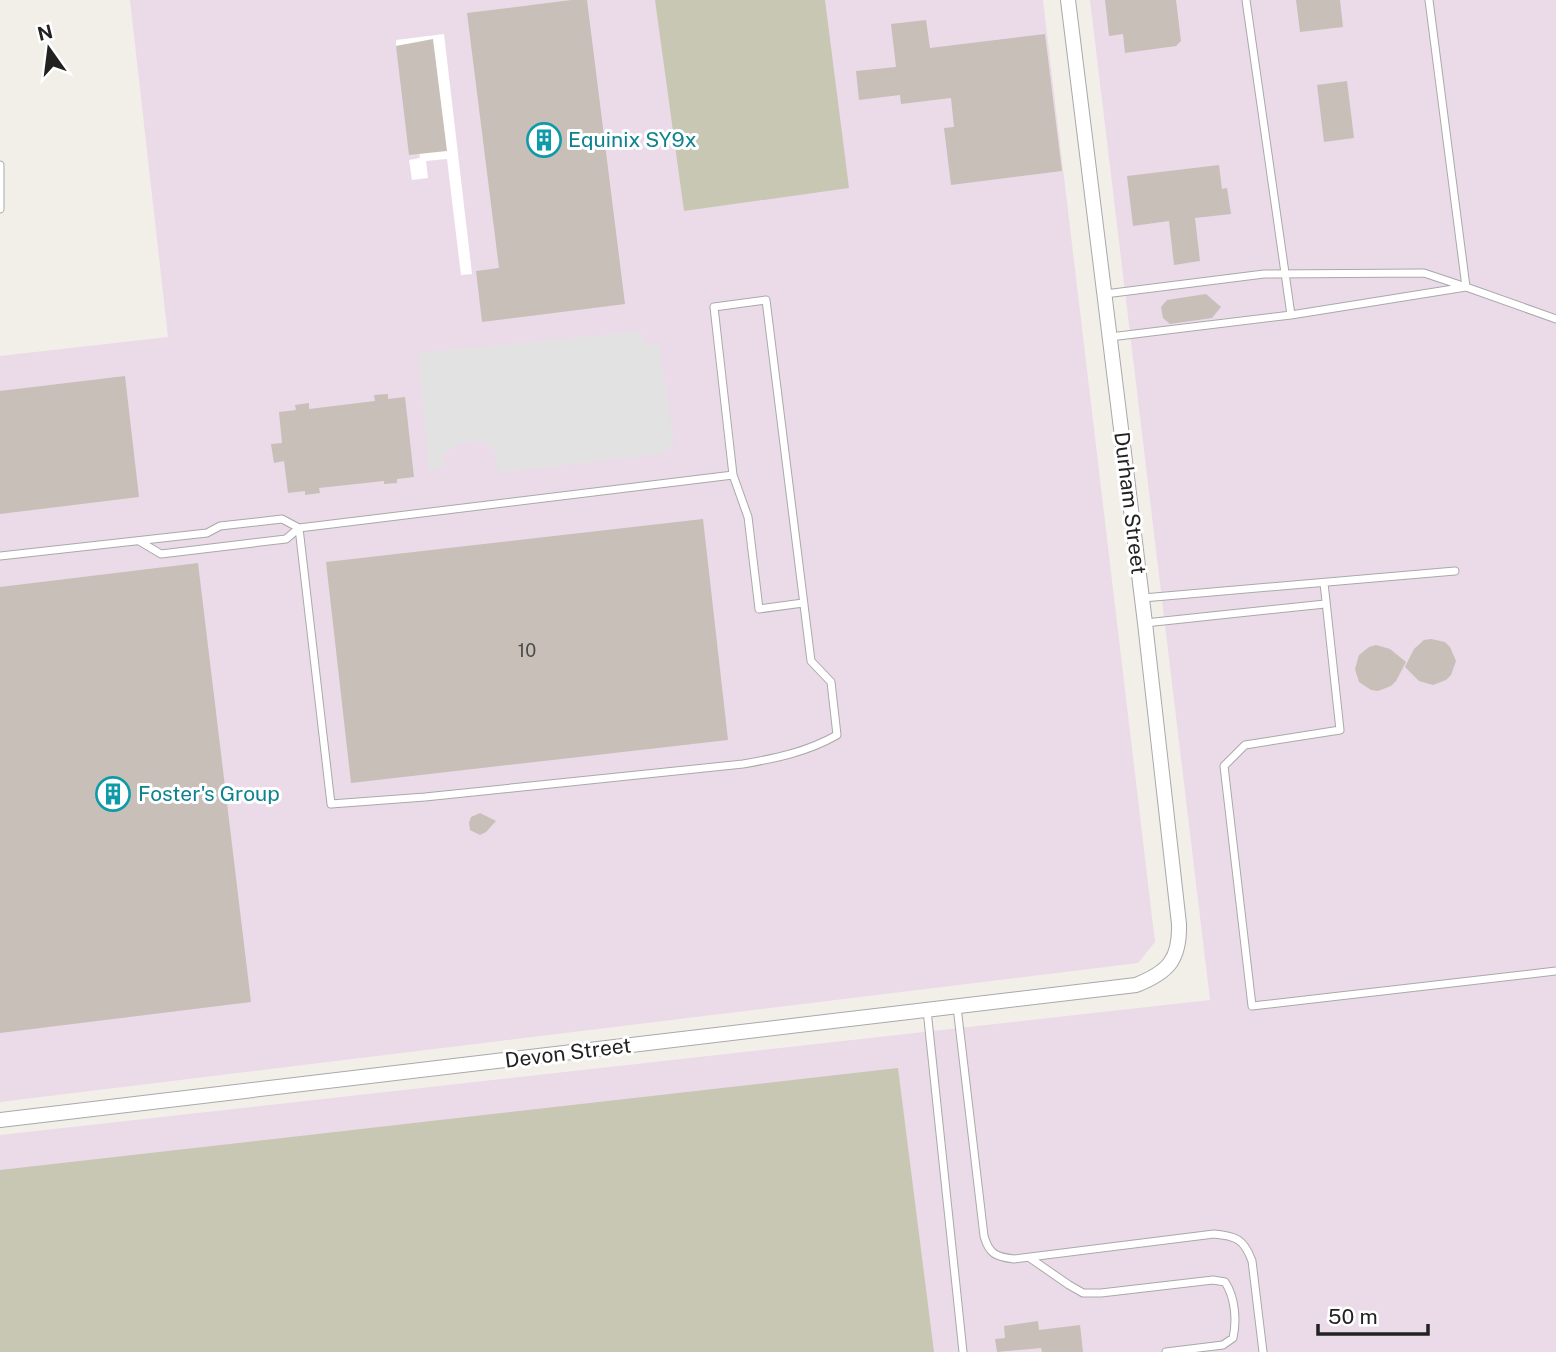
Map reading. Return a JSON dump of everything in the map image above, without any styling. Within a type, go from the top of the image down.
[{"type":"street","name":"Durham Street","points":[[1068,0],[1145,623],[1180,944],[1172,963],[1155,977],[1136,985]]},
{"type":"street","name":"Devon Street","points":[[0,1120],[1136,985]]},
{"type":"lane","points":[[1247,0],[1291,315]]},
{"type":"lane","points":[[1429,0],[1466,287]]},
{"type":"lane","points":[[0,165],[0,209]]},
{"type":"lane","points":[[1104,294],[1264,274],[1424,273],[1556,319]]},
{"type":"lane","points":[[1109,337],[1291,315],[1466,287]]},
{"type":"lane","points":[[299,528],[331,804],[425,797],[743,764],[814,748],[837,735],[831,682],[811,661],[766,300],[714,307],[733,475],[748,517],[759,608],[803,603]]},
{"type":"lane","points":[[139,541],[161,554],[286,539],[299,528],[733,475]]},
{"type":"lane","points":[[0,556],[207,533],[220,526],[282,519],[299,528]]},
{"type":"lane","points":[[1142,598],[1455,571]]},
{"type":"lane","points":[[1324,583],[1340,730],[1245,745],[1224,766],[1252,1006],[1556,971]]},
{"type":"lane","points":[[1145,623],[1325,604]]},
{"type":"lane","points":[[957,1007],[984,1236],[988,1249],[997,1257],[1029,1257],[1214,1234],[1240,1240],[1247,1248],[1252,1261],[1263,1352]]},
{"type":"lane","points":[[927,1010],[963,1352]]},
{"type":"lane","points":[[1029,1257],[1083,1293],[1213,1280],[1225,1282],[1231,1291],[1236,1326],[1233,1338],[1223,1345],[1166,1352]]},
{"type":"lane","points":[[962,1340],[969,1352]]},
{"type":"shaded area","points":[[130,0],[1043,0],[1155,942],[1138,963],[0,1102],[0,356],[168,337]]},
{"type":"shaded area","points":[[655,0],[825,0],[849,188],[684,211]]},
{"type":"shaded area","points":[[1090,0],[1556,0],[1556,1352],[0,1352],[0,1135],[1210,1000]]},
{"type":"shaded area","points":[[642,331],[643,344],[659,345],[674,441],[662,454],[498,473],[495,451],[482,440],[460,444],[442,455],[445,467],[429,471],[418,353]]},
{"type":"shaded area","points":[[898,1068],[934,1352],[0,1352],[0,1170]]},
{"type":"pier","points":[[444,34],[472,274],[461,275],[447,159],[426,161],[428,178],[412,180],[409,160],[420,158],[406,44],[396,46],[396,40]]},
{"type":"building","name":"Equinix SY9x","points":[[587,0],[625,304],[482,322],[476,271],[499,268],[467,13]]},
{"type":"building","points":[[1105,0],[1176,0],[1181,41],[1176,46],[1125,53],[1123,34],[1109,36]]},
{"type":"building","points":[[1296,0],[1340,0],[1343,27],[1300,32]]},
{"type":"building","points":[[926,20],[930,48],[1045,34],[1062,171],[951,185],[944,128],[954,127],[951,98],[901,104],[900,95],[859,100],[856,71],[896,67],[891,24]]},
{"type":"building","points":[[433,39],[447,151],[409,155],[396,46]]},
{"type":"building","points":[[1347,81],[1354,138],[1324,142],[1317,85]]},
{"type":"building","points":[[1219,165],[1222,189],[1227,188],[1231,214],[1195,218],[1200,261],[1174,265],[1169,221],[1133,226],[1127,176]]},
{"type":"building","points":[[1206,294],[1221,307],[1212,318],[1170,324],[1163,318],[1161,307],[1167,300]]},
{"type":"building","points":[[125,376],[139,497],[0,514],[0,391]]},
{"type":"building","points":[[388,394],[388,399],[405,397],[414,477],[397,479],[397,483],[384,484],[384,481],[319,488],[320,493],[305,495],[305,491],[288,493],[284,461],[274,463],[271,444],[282,443],[279,412],[296,410],[295,405],[309,403],[309,409],[375,401],[374,395]]},
{"type":"building","points":[[703,519],[728,740],[351,783],[326,562]]},
{"type":"building","name":"Foster's Group","points":[[198,563],[251,1002],[0,1033],[0,587]]},
{"type":"building","points":[[1424,640],[1445,642],[1456,661],[1451,675],[1433,685],[1419,681],[1405,667],[1414,649]]},
{"type":"building","points":[[1376,645],[1390,649],[1406,662],[1396,681],[1378,691],[1359,682],[1355,669],[1359,655]]},
{"type":"building","points":[[480,813],[496,821],[480,835],[470,830],[469,823],[471,817]]},
{"type":"building","points":[[1038,1321],[1039,1330],[1080,1325],[1083,1352],[1042,1352],[1041,1348],[997,1352],[995,1339],[1005,1338],[1004,1326]]},
{"type":"place","name":"Equinix SY9x","points":[[544,140]]},
{"type":"place","name":"Foster's Group","points":[[113,794]]}]
